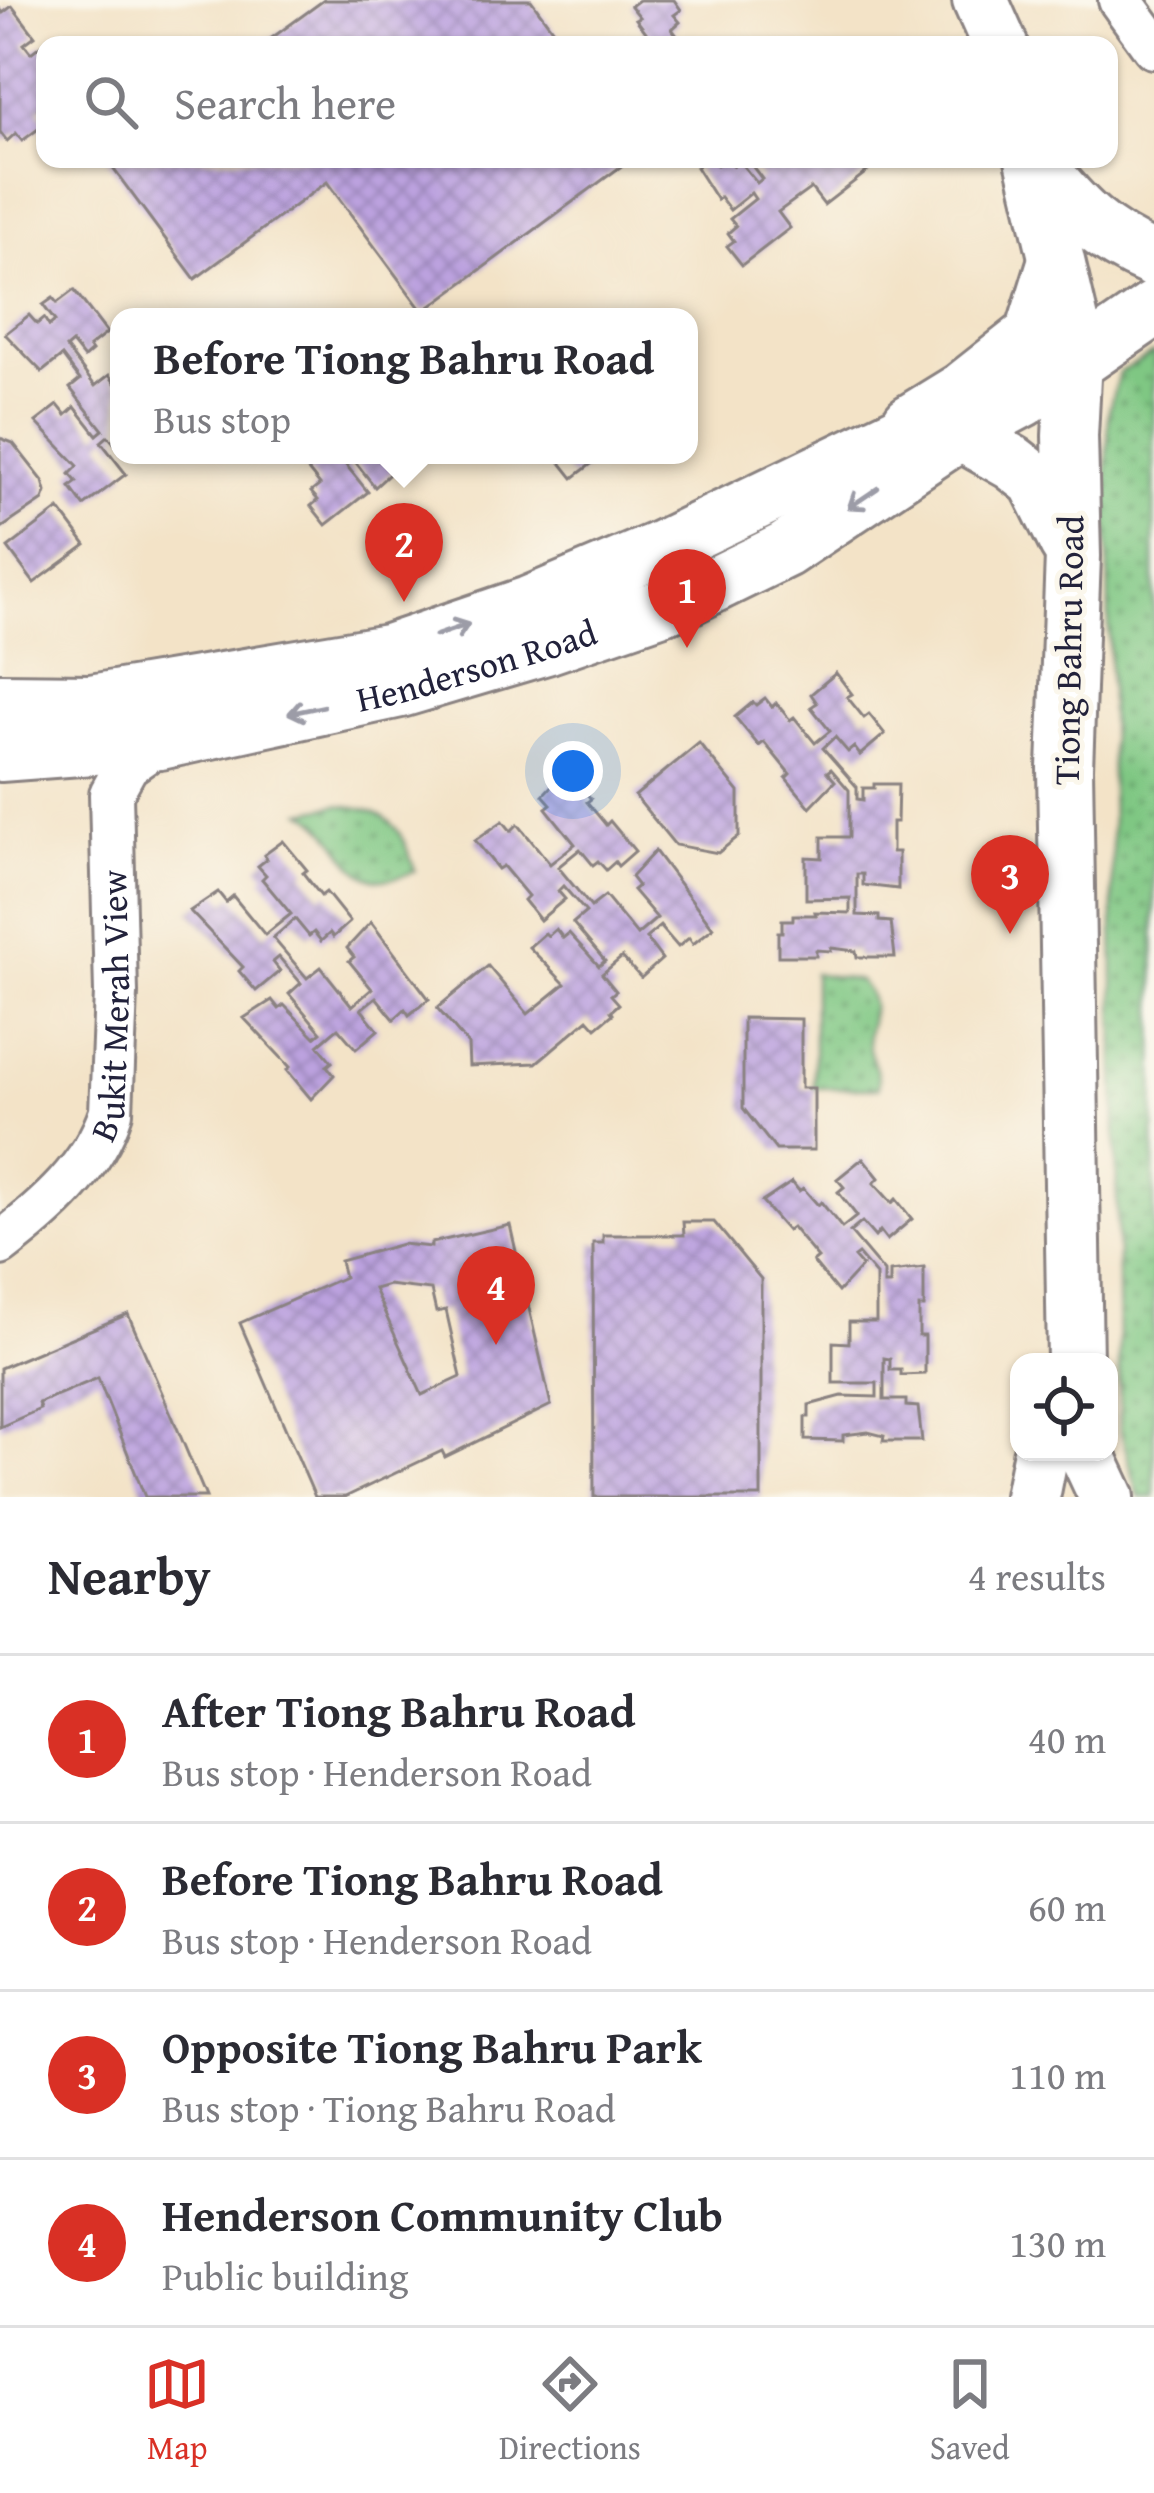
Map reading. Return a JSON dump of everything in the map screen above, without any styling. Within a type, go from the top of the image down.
[{"type":"main road","points":[[980,0],[996,36]]},
{"type":"main road","name":"Tiong Bahru Road","points":[[1035,168],[1075,350],[1065,768],[1069,1349]]},
{"type":"main road","points":[[1040,168],[1079,215],[1112,239],[1154,260]]},
{"type":"main road","points":[[857,455],[962,389],[1033,334],[1056,260]]},
{"type":"main road","name":"Henderson Road","points":[[20,753],[160,742],[400,690],[682,600],[785,550],[960,433],[1022,400],[1154,287]]},
{"type":"main road","name":"Henderson Road","points":[[0,701],[91,702],[388,652],[571,587],[655,551],[1154,309]]},
{"type":"main road","points":[[960,433],[1036,481],[1073,556]]},
{"type":"main road","points":[[1032,1497],[1038,1461]]},
{"type":"main road","points":[[1085,1461],[1088,1497]]},
{"type":"main road","points":[[1089,1461],[1107,1497]]},
{"type":"street","points":[[1120,0],[1154,47]]},
{"type":"street","name":"Bukit Merah View","points":[[0,1244],[67,1185],[111,1112],[116,1046],[112,794],[127,765],[160,742]]},
{"type":"street","name":"Bukit Merah View","points":[[0,1223],[89,1143],[101,1045],[100,932],[89,794],[62,763],[20,753]]},
{"type":"green space","points":[[1154,353],[1154,1497],[1139,1497],[1120,1429],[1107,477],[1109,409],[1119,373]]},
{"type":"green space","points":[[338,805],[369,810],[390,822],[404,841],[415,871],[392,879],[362,873],[333,837],[304,812]]},
{"type":"green space","points":[[814,973],[860,981],[868,992],[872,1008],[868,1038],[878,1088],[814,1088]]},
{"type":"building","points":[[324,0],[531,0],[557,36],[274,36]]},
{"type":"building","points":[[639,0],[674,0],[681,10],[674,15],[680,22],[672,29],[677,36],[649,36],[631,6]]},
{"type":"building","points":[[12,6],[35,36],[24,44],[31,53],[36,49],[36,131],[22,141],[16,133],[7,141],[0,132],[0,9],[3,13]]},
{"type":"building","points":[[113,168],[619,168],[428,308],[420,308],[327,182],[195,279]]},
{"type":"building","points":[[697,168],[745,168],[757,183],[762,179],[754,168],[872,168],[824,205],[811,188],[778,212],[790,228],[742,265],[727,246],[734,241],[728,233],[736,226],[730,219],[755,199],[751,193],[730,210],[720,197],[717,200]]},
{"type":"building","points":[[74,290],[107,333],[89,347],[92,351],[84,358],[72,343],[66,348],[95,386],[110,376],[110,438],[101,442],[110,454],[110,464],[118,464],[126,474],[84,506],[70,487],[77,482],[70,474],[78,466],[36,422],[58,405],[66,415],[75,407],[97,435],[103,430],[70,388],[80,380],[62,356],[42,372],[5,334],[29,315],[37,324],[44,318],[49,326],[55,321],[43,305],[53,298],[57,303]]},
{"type":"building","points":[[0,438],[13,443],[43,481],[46,492],[43,500],[0,529]]},
{"type":"building","points":[[303,464],[345,464],[368,492],[326,525],[311,506],[318,500],[311,492],[320,485]]},
{"type":"building","points":[[357,464],[400,464],[375,487]]},
{"type":"building","points":[[562,464],[591,464],[573,478]]},
{"type":"building","points":[[59,509],[86,545],[34,583],[8,548]]},
{"type":"building","points":[[836,673],[852,694],[847,697],[885,734],[860,755],[854,747],[848,752],[835,737],[823,748],[857,787],[857,799],[863,800],[863,788],[898,784],[892,852],[898,852],[898,889],[863,885],[863,874],[857,874],[857,915],[891,922],[895,957],[857,957],[856,951],[831,948],[816,950],[816,956],[778,956],[782,920],[815,912],[850,913],[850,898],[806,899],[806,857],[822,858],[822,837],[849,837],[849,790],[831,769],[827,772],[835,781],[810,807],[764,742],[759,746],[735,717],[765,698],[790,720],[794,717],[815,743],[830,731],[811,707],[817,703],[811,694]]},
{"type":"building","points":[[699,743],[739,792],[739,836],[718,853],[675,845],[635,796]]},
{"type":"building","points":[[567,769],[606,825],[610,821],[635,851],[606,870],[598,861],[593,865],[580,849],[558,867],[591,907],[605,896],[637,935],[657,918],[633,890],[638,886],[631,877],[655,851],[713,928],[693,944],[689,938],[678,947],[660,926],[646,938],[662,959],[641,978],[622,957],[602,974],[616,991],[611,995],[619,1004],[613,1014],[596,1028],[588,1019],[536,1063],[469,1066],[468,1044],[437,1008],[488,966],[528,1014],[565,984],[529,947],[545,933],[548,936],[556,929],[563,938],[569,933],[599,966],[605,961],[573,923],[586,912],[563,886],[558,891],[565,899],[540,920],[524,900],[528,896],[475,840],[503,821],[511,831],[518,824],[550,864],[575,844],[546,808],[551,804],[543,795]]},
{"type":"building","points":[[283,841],[321,896],[326,892],[350,922],[321,941],[314,932],[309,936],[295,919],[273,938],[307,978],[321,967],[352,1006],[372,989],[349,961],[354,957],[347,948],[371,922],[429,999],[409,1015],[405,1009],[394,1019],[376,997],[361,1009],[378,1030],[356,1049],[338,1028],[333,1032],[318,1045],[332,1062],[327,1066],[334,1075],[311,1099],[287,1070],[290,1067],[244,1018],[272,1000],[279,1009],[284,1005],[315,1037],[321,1032],[289,994],[301,983],[279,957],[273,962],[280,971],[256,991],[239,971],[243,967],[190,911],[218,892],[226,902],[233,896],[265,935],[291,914],[262,879],[266,875],[258,866]]},
{"type":"building","points":[[743,1018],[801,1019],[801,1088],[814,1088],[814,1150],[776,1150],[743,1108]]},
{"type":"building","points":[[863,1158],[879,1178],[874,1183],[912,1219],[887,1240],[880,1231],[875,1237],[862,1222],[850,1232],[884,1272],[884,1284],[890,1284],[890,1272],[924,1268],[919,1336],[925,1336],[925,1374],[901,1375],[901,1370],[890,1370],[890,1359],[884,1358],[884,1400],[906,1400],[906,1406],[918,1407],[922,1441],[883,1441],[884,1436],[868,1432],[843,1435],[843,1441],[805,1440],[809,1405],[842,1396],[877,1397],[877,1383],[833,1383],[833,1342],[849,1343],[849,1322],[876,1322],[876,1275],[858,1254],[854,1257],[862,1266],[838,1292],[792,1227],[787,1231],[762,1202],[792,1182],[818,1205],[821,1202],[842,1228],[857,1216],[838,1192],[844,1187],[837,1179]]},
{"type":"building","points":[[683,1222],[714,1222],[761,1279],[761,1497],[594,1497],[593,1243],[603,1243],[603,1235],[684,1235]]},
{"type":"building","points":[[510,1225],[551,1405],[445,1457],[442,1451],[345,1497],[315,1497],[240,1323],[344,1277],[340,1261],[402,1244],[431,1247],[431,1243]],"holes":[[[388,1285],[431,1290],[436,1312],[446,1310],[461,1377],[422,1395],[374,1289]]]},
{"type":"building","points":[[128,1314],[206,1497],[145,1497],[98,1378],[38,1403],[40,1409],[0,1427],[0,1368]]},
{"type":"place","name":"Before Tiong Bahru Road","points":[[404,602]]},
{"type":"place","name":"After Tiong Bahru Road","points":[[687,648]]},
{"type":"place","name":"Opposite Tiong Bahru Park","points":[[1010,934]]},
{"type":"place","name":"Henderson Community Club","points":[[496,1345]]}]
